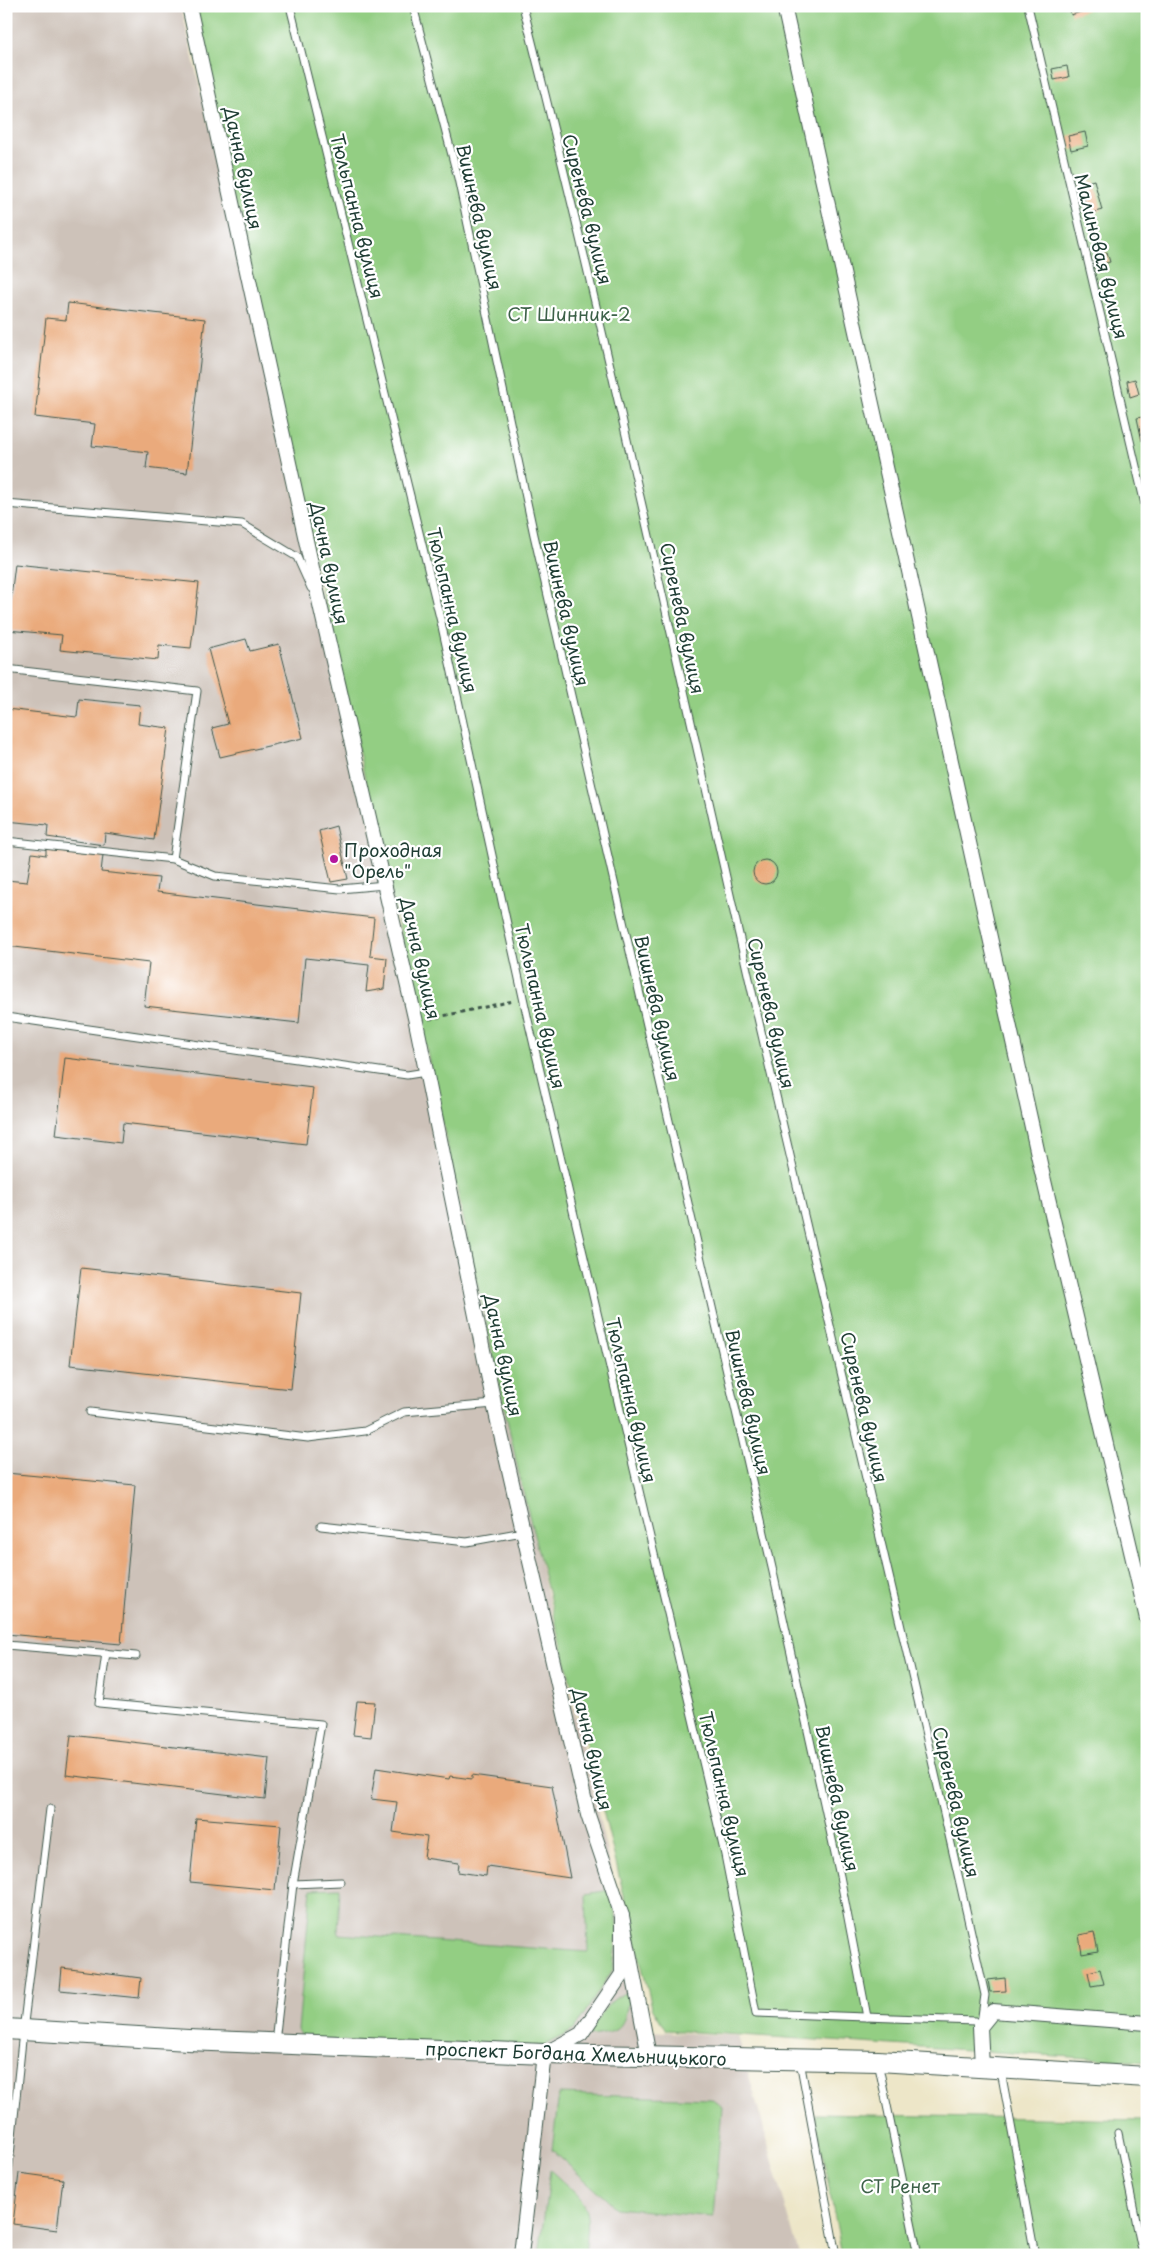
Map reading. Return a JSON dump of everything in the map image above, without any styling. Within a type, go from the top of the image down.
[{"type":"main road","name":"проспект Богдана Хмельницького","points":[[14,2030],[544,2054],[878,2061],[1147,2077]]},
{"type":"street","name":"Дачна вулиця","points":[[189,6],[321,609],[416,1022],[494,1404],[523,1532],[588,1815],[622,1916]]},
{"type":"street","points":[[784,6],[1041,1168],[1147,1619]]},
{"type":"street","points":[[521,2255],[544,2054],[581,2034],[622,1974],[622,1916]]},
{"type":"street","points":[[622,1916],[649,2056]]},
{"type":"street","points":[[991,2068],[980,2027],[993,2011],[1147,2023]]},
{"type":"lane","name":"Тюльпанна вулиця","points":[[290,6],[441,622],[524,999],[660,1586],[725,1855],[756,2013],[867,2017]]},
{"type":"lane","name":"Вишнева вулиця","points":[[413,6],[458,178],[534,535],[773,1572],[840,1876],[867,2017]]},
{"type":"lane","name":"Сиренева вулиця","points":[[523,6],[628,437],[760,1028],[939,1788],[985,1995],[980,2027]]},
{"type":"lane","name":"Малиновая вулиця","points":[[1028,6],[1147,513]]},
{"type":"lane","points":[[6,504],[242,524],[297,557],[321,609]]},
{"type":"lane","points":[[6,670],[197,691],[173,860]]},
{"type":"lane","points":[[6,841],[173,860],[215,876],[340,889],[385,884]]},
{"type":"lane","points":[[6,1017],[407,1075],[426,1072]]},
{"type":"lane","points":[[90,1412],[308,1438],[365,1431],[404,1412],[494,1404]]},
{"type":"lane","points":[[322,1526],[467,1542],[523,1532]]},
{"type":"lane","points":[[6,1645],[136,1656]]},
{"type":"lane","points":[[106,1653],[99,1703],[321,1724],[292,1884],[275,2043]]},
{"type":"lane","points":[[7,2184],[14,2030],[50,1809]]},
{"type":"lane","points":[[292,1884],[341,1882]]},
{"type":"lane","points":[[867,2017],[974,2021],[980,2027]]},
{"type":"lane","points":[[800,2059],[836,2255]]},
{"type":"lane","points":[[878,2061],[918,2255]]},
{"type":"lane","points":[[991,2068],[1035,2255]]},
{"type":"lane","points":[[1118,2133],[1143,2255]]},
{"type":"path","points":[[416,1022],[524,999]]},
{"type":"shaded area","points":[[6,6],[181,6],[648,2031],[738,2036],[799,2255],[6,2255]]},
{"type":"green space","name":"СТ Шинник-2","points":[[187,6],[1147,6],[1147,2062],[666,2030],[652,2007],[521,1483],[410,974]]},
{"type":"green space","points":[[340,1888],[338,1934],[588,1952],[586,1894],[610,1890],[618,1924],[613,1969],[574,2030],[541,2047],[305,2040],[298,2030],[311,1889]]},
{"type":"green space","points":[[630,1991],[626,2012],[621,2025],[600,2035],[588,2036],[600,2015],[610,2003],[622,1994]]},
{"type":"green space","points":[[559,2094],[711,2099],[722,2107],[713,2217],[616,2208],[552,2150]]},
{"type":"green space","name":"СТ Ренет","points":[[815,2114],[1147,2120],[1147,2255],[842,2255]]},
{"type":"green space","points":[[550,2170],[579,2198],[584,2206],[587,2214],[585,2255],[539,2255]]},
{"type":"building","points":[[1069,6],[1086,6],[1087,10],[1071,15]]},
{"type":"building","points":[[1067,66],[1069,77],[1054,80],[1052,69]]},
{"type":"building","points":[[1085,132],[1088,146],[1071,150],[1068,136]]},
{"type":"building","points":[[1094,180],[1102,210],[1088,214],[1080,184]]},
{"type":"building","points":[[1107,252],[1110,262],[1102,264],[1100,254]]},
{"type":"building","points":[[68,303],[205,319],[187,473],[146,468],[148,452],[92,446],[95,424],[35,417],[46,318],[66,320]]},
{"type":"building","points":[[1135,379],[1139,394],[1130,397],[1127,381]]},
{"type":"building","points":[[1147,416],[1147,440],[1142,441],[1137,418]]},
{"type":"building","points":[[15,564],[199,583],[191,648],[159,645],[158,660],[60,650],[62,635],[7,630]]},
{"type":"building","points":[[246,639],[250,651],[279,644],[303,738],[220,757],[212,728],[228,724],[208,649]]},
{"type":"building","points":[[79,699],[140,705],[138,724],[169,728],[154,840],[105,833],[104,845],[47,837],[48,825],[6,821],[6,709],[77,717]]},
{"type":"building","name":"Проходная \"Орель\"","points":[[336,826],[348,879],[331,882],[319,831]]},
{"type":"building","points":[[46,849],[103,855],[101,872],[159,878],[157,892],[374,918],[370,956],[387,958],[384,989],[366,992],[369,965],[305,958],[299,1023],[144,1006],[149,963],[6,946],[6,880],[27,882],[32,853],[46,855]]},
{"type":"building","points":[[765,860],[774,863],[777,872],[774,881],[765,884],[756,881],[753,872],[756,863]]},
{"type":"building","points":[[6,1047],[10,1047],[7,1069],[6,1069]]},
{"type":"building","points":[[65,1058],[313,1088],[306,1144],[123,1123],[121,1143],[56,1135]]},
{"type":"building","points":[[81,1268],[301,1293],[291,1389],[70,1365]]},
{"type":"building","points":[[6,1473],[135,1485],[121,1644],[6,1634]]},
{"type":"building","points":[[357,1701],[375,1702],[371,1737],[353,1735]]},
{"type":"building","points":[[71,1735],[269,1758],[265,1799],[66,1775]]},
{"type":"building","points":[[376,1768],[449,1779],[450,1776],[472,1779],[472,1775],[552,1786],[570,1878],[487,1866],[486,1876],[458,1872],[459,1863],[424,1858],[427,1837],[393,1832],[397,1802],[371,1799]]},
{"type":"building","points":[[196,1818],[281,1825],[275,1890],[190,1882]]},
{"type":"building","points":[[1094,1932],[1098,1951],[1082,1954],[1079,1935]]},
{"type":"building","points":[[62,1968],[141,1978],[139,1998],[60,1990]]},
{"type":"building","points":[[1100,1969],[1104,1984],[1091,1986],[1088,1972]]},
{"type":"building","points":[[1005,1978],[1006,1991],[990,1992],[988,1980]]},
{"type":"building","points":[[19,2173],[63,2179],[57,2230],[13,2224]]},
{"type":"place","name":"Проходная \"Орель\"","points":[[334,859]]}]
